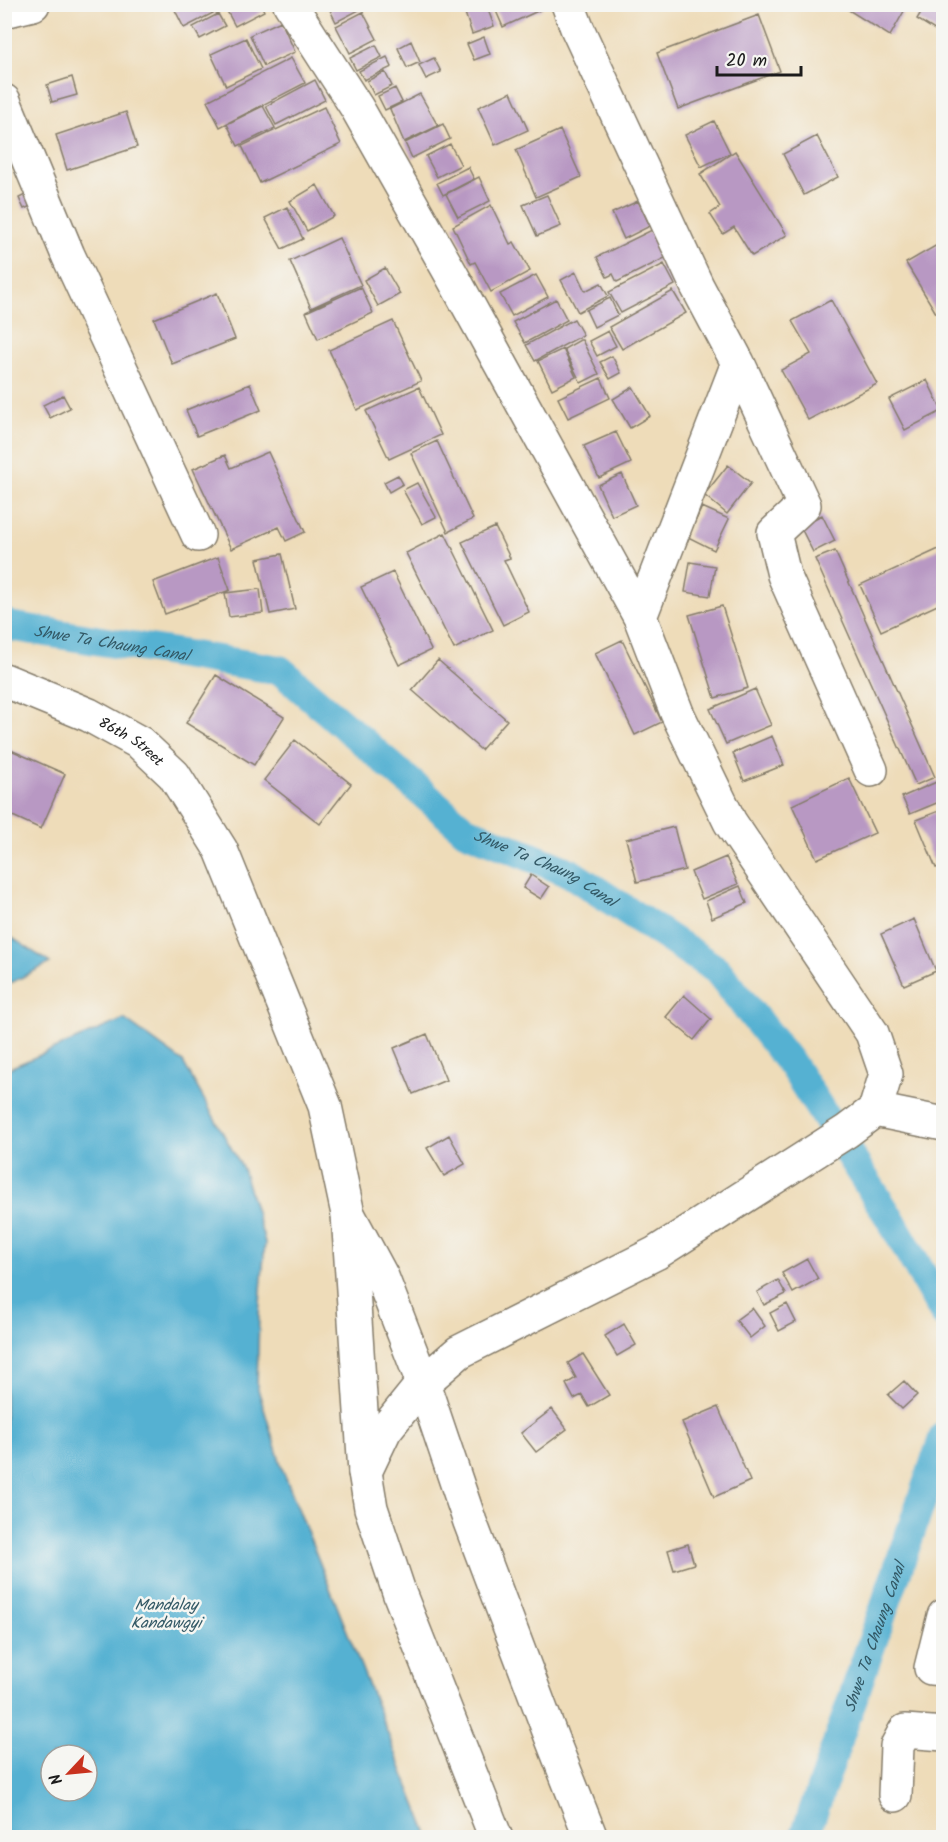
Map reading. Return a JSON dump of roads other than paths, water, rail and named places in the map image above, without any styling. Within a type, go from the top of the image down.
[{"type":"street","points":[[4,11],[33,4]]},
{"type":"street","points":[[290,4],[357,108],[640,617],[677,713],[730,822],[872,1033],[886,1074],[875,1110],[847,1131],[656,1253],[459,1352],[423,1383],[385,1430],[365,1472]]},
{"type":"street","points":[[568,4],[697,286],[738,363],[804,505],[774,533],[784,575],[871,770]]},
{"type":"street","points":[[4,101],[68,255],[198,536]]},
{"type":"street","points":[[640,617],[738,363]]},
{"type":"street","name":"86th Street","points":[[4,680],[89,714],[140,742],[174,775],[221,850],[325,1106],[348,1214]]},
{"type":"street","points":[[875,1110],[944,1124]]},
{"type":"street","points":[[348,1214],[382,1277],[423,1383],[474,1533],[591,1838]]},
{"type":"street","points":[[348,1214],[365,1472],[370,1508],[400,1595],[496,1838]]},
{"type":"street","points":[[944,1616],[931,1668],[944,1669]]},
{"type":"street","points":[[895,1795],[897,1746],[905,1731],[944,1734]]},
{"type":"water","points":[[5,933],[50,963],[5,986]]},
{"type":"water","name":"Mandalay Kandawgyi","points":[[124,1019],[183,1062],[243,1169],[265,1242],[259,1315],[257,1386],[282,1468],[429,1837],[5,1837],[5,1070]]},
{"type":"waterway","name":"Shwe Ta Chaung Canal","points":[[4,623],[9,626],[280,670],[465,830],[570,873],[717,970],[792,1065],[891,1220],[944,1313]]},
{"type":"waterway","name":"Shwe Ta Chaung Canal","points":[[804,1838],[944,1436]]}]
